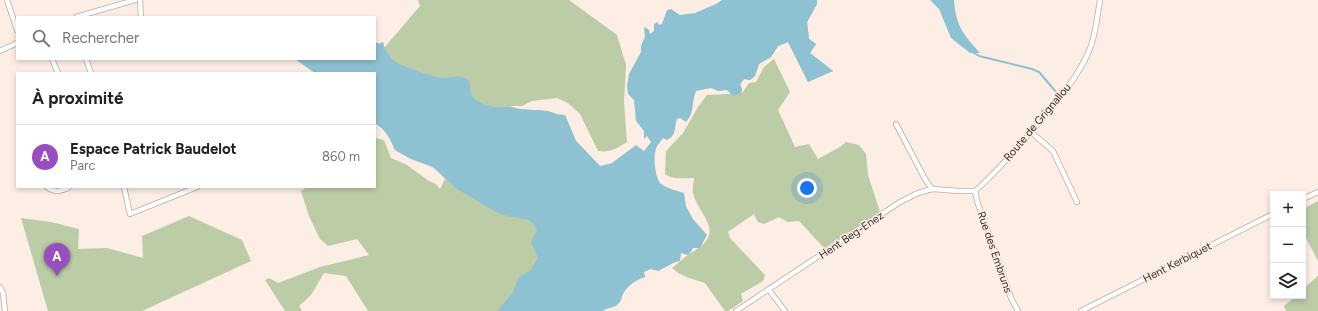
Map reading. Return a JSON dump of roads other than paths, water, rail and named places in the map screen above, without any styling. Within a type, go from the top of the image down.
[{"type":"street","points":[[7,0],[16,27]]},
{"type":"street","points":[[79,16],[135,0]]},
{"type":"street","points":[[140,0],[141,16]]},
{"type":"street","name":"Route de Grignallou","points":[[975,191],[1031,132],[1066,89],[1090,50],[1100,0]]},
{"type":"street","points":[[0,51],[16,43]]},
{"type":"street","points":[[52,60],[58,72]]},
{"type":"street","points":[[86,60],[91,72]]},
{"type":"street","points":[[896,124],[925,179],[932,189]]},
{"type":"street","points":[[1031,132],[1053,151],[1077,202]]},
{"type":"street","points":[[49,188],[58,192],[68,188]]},
{"type":"street","points":[[124,188],[130,214],[195,188]]},
{"type":"street","name":"Hent Beg-Enez","points":[[736,311],[900,202],[918,193],[932,189],[975,191]]},
{"type":"street","name":"Rue des Embruns","points":[[975,191],[977,201],[1011,298],[1018,311]]},
{"type":"street","points":[[1306,198],[1318,192]]},
{"type":"street","name":"Hent Kerbiquet","points":[[1081,311],[1270,216]]},
{"type":"street","points":[[0,287],[3,293],[5,311]]},
{"type":"street","points":[[769,290],[785,311]]},
{"type":"water","points":[[722,0],[817,0],[817,4],[807,22],[809,39],[816,44],[810,53],[833,71],[808,82],[788,42],[778,46],[771,57],[759,64],[755,76],[750,80],[744,79],[740,84],[742,89],[741,93],[733,96],[727,90],[718,91],[711,88],[696,91],[689,119],[686,122],[680,118],[677,119],[675,131],[672,136],[667,140],[663,138],[657,146],[655,152],[655,166],[658,180],[662,185],[684,193],[686,206],[693,219],[707,235],[700,248],[693,248],[688,255],[681,253],[680,261],[658,271],[651,269],[644,272],[645,277],[635,281],[627,288],[619,304],[603,311],[497,311],[512,294],[519,277],[530,271],[538,258],[531,242],[537,230],[535,226],[529,220],[507,216],[496,212],[457,189],[433,167],[411,159],[395,150],[382,128],[376,124],[376,72],[314,72],[296,60],[376,60],[376,42],[379,44],[383,42],[391,58],[400,64],[423,73],[442,78],[466,78],[469,80],[471,95],[485,105],[493,107],[510,107],[548,111],[558,115],[565,115],[576,141],[600,166],[612,163],[636,145],[644,151],[651,142],[647,136],[644,139],[644,131],[636,121],[634,100],[628,94],[627,86],[629,74],[641,52],[641,46],[645,36],[645,27],[649,30],[650,34],[654,31],[654,24],[657,22],[659,25],[662,24],[667,10],[671,9],[680,15],[695,13]]},
{"type":"water","points":[[930,0],[954,0],[961,29],[980,53],[970,53],[951,38],[939,9]]},
{"type":"waterway","points":[[972,52],[979,56],[1039,72],[1056,92]]},
{"type":"place","name":"Espace Patrick Baudelot","points":[[57,276]]}]
